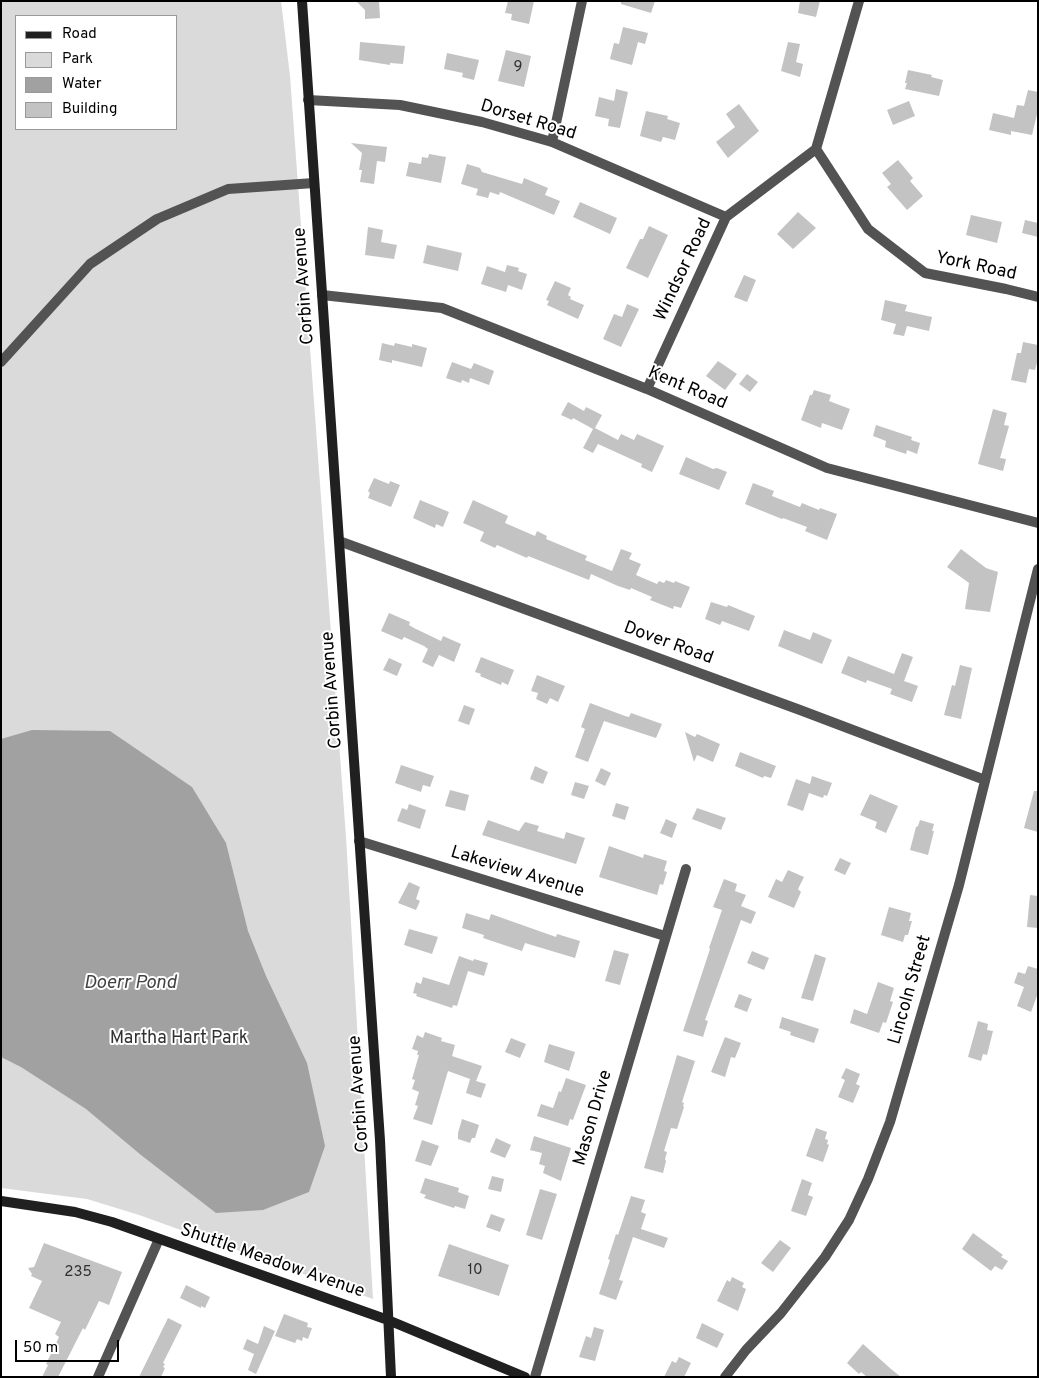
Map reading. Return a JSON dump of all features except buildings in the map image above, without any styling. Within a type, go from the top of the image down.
[{"type":"main road","name":"Corbin Avenue","points":[[302,1],[380,1140],[391,1377]]},
{"type":"main road","name":"Shuttle Meadow Avenue","points":[[1,1201],[75,1212],[112,1222],[388,1320],[525,1377]]},
{"type":"street","points":[[552,142],[582,1]]},
{"type":"street","points":[[816,149],[859,1]]},
{"type":"street","name":"Dorset Road","points":[[308,100],[400,105],[482,122],[552,142],[726,217]]},
{"type":"street","name":"Windsor Road","points":[[647,388],[726,217],[816,149]]},
{"type":"street","name":"York Road","points":[[816,149],[868,229],[925,273],[1038,297]]},
{"type":"street","points":[[1,362],[90,264],[157,219],[228,189],[314,183]]},
{"type":"street","name":"Kent Road","points":[[322,295],[442,308],[647,388],[827,468],[1038,523]]},
{"type":"street","name":"Dover Road","points":[[339,541],[985,780]]},
{"type":"street","name":"Lincoln Street","points":[[725,1377],[746,1350],[781,1313],[825,1258],[849,1220],[868,1179],[890,1122],[956,894],[1038,569]]},
{"type":"street","name":"Lakeview Avenue","points":[[360,841],[665,936]]},
{"type":"street","name":"Mason Drive","points":[[535,1377],[686,869]]},
{"type":"street","points":[[98,1377],[159,1239]]},
{"type":"green space","name":"Martha Hart Park","points":[[1,1],[281,1],[290,76],[346,837],[373,1299],[139,1215],[87,1199],[1,1188]]},
{"type":"water","name":"Doerr Pond","points":[[32,730],[110,731],[192,787],[226,843],[248,931],[266,976],[307,1063],[325,1146],[309,1192],[263,1210],[216,1213],[141,1155],[86,1109],[21,1067],[1,1057],[1,739]]}]
